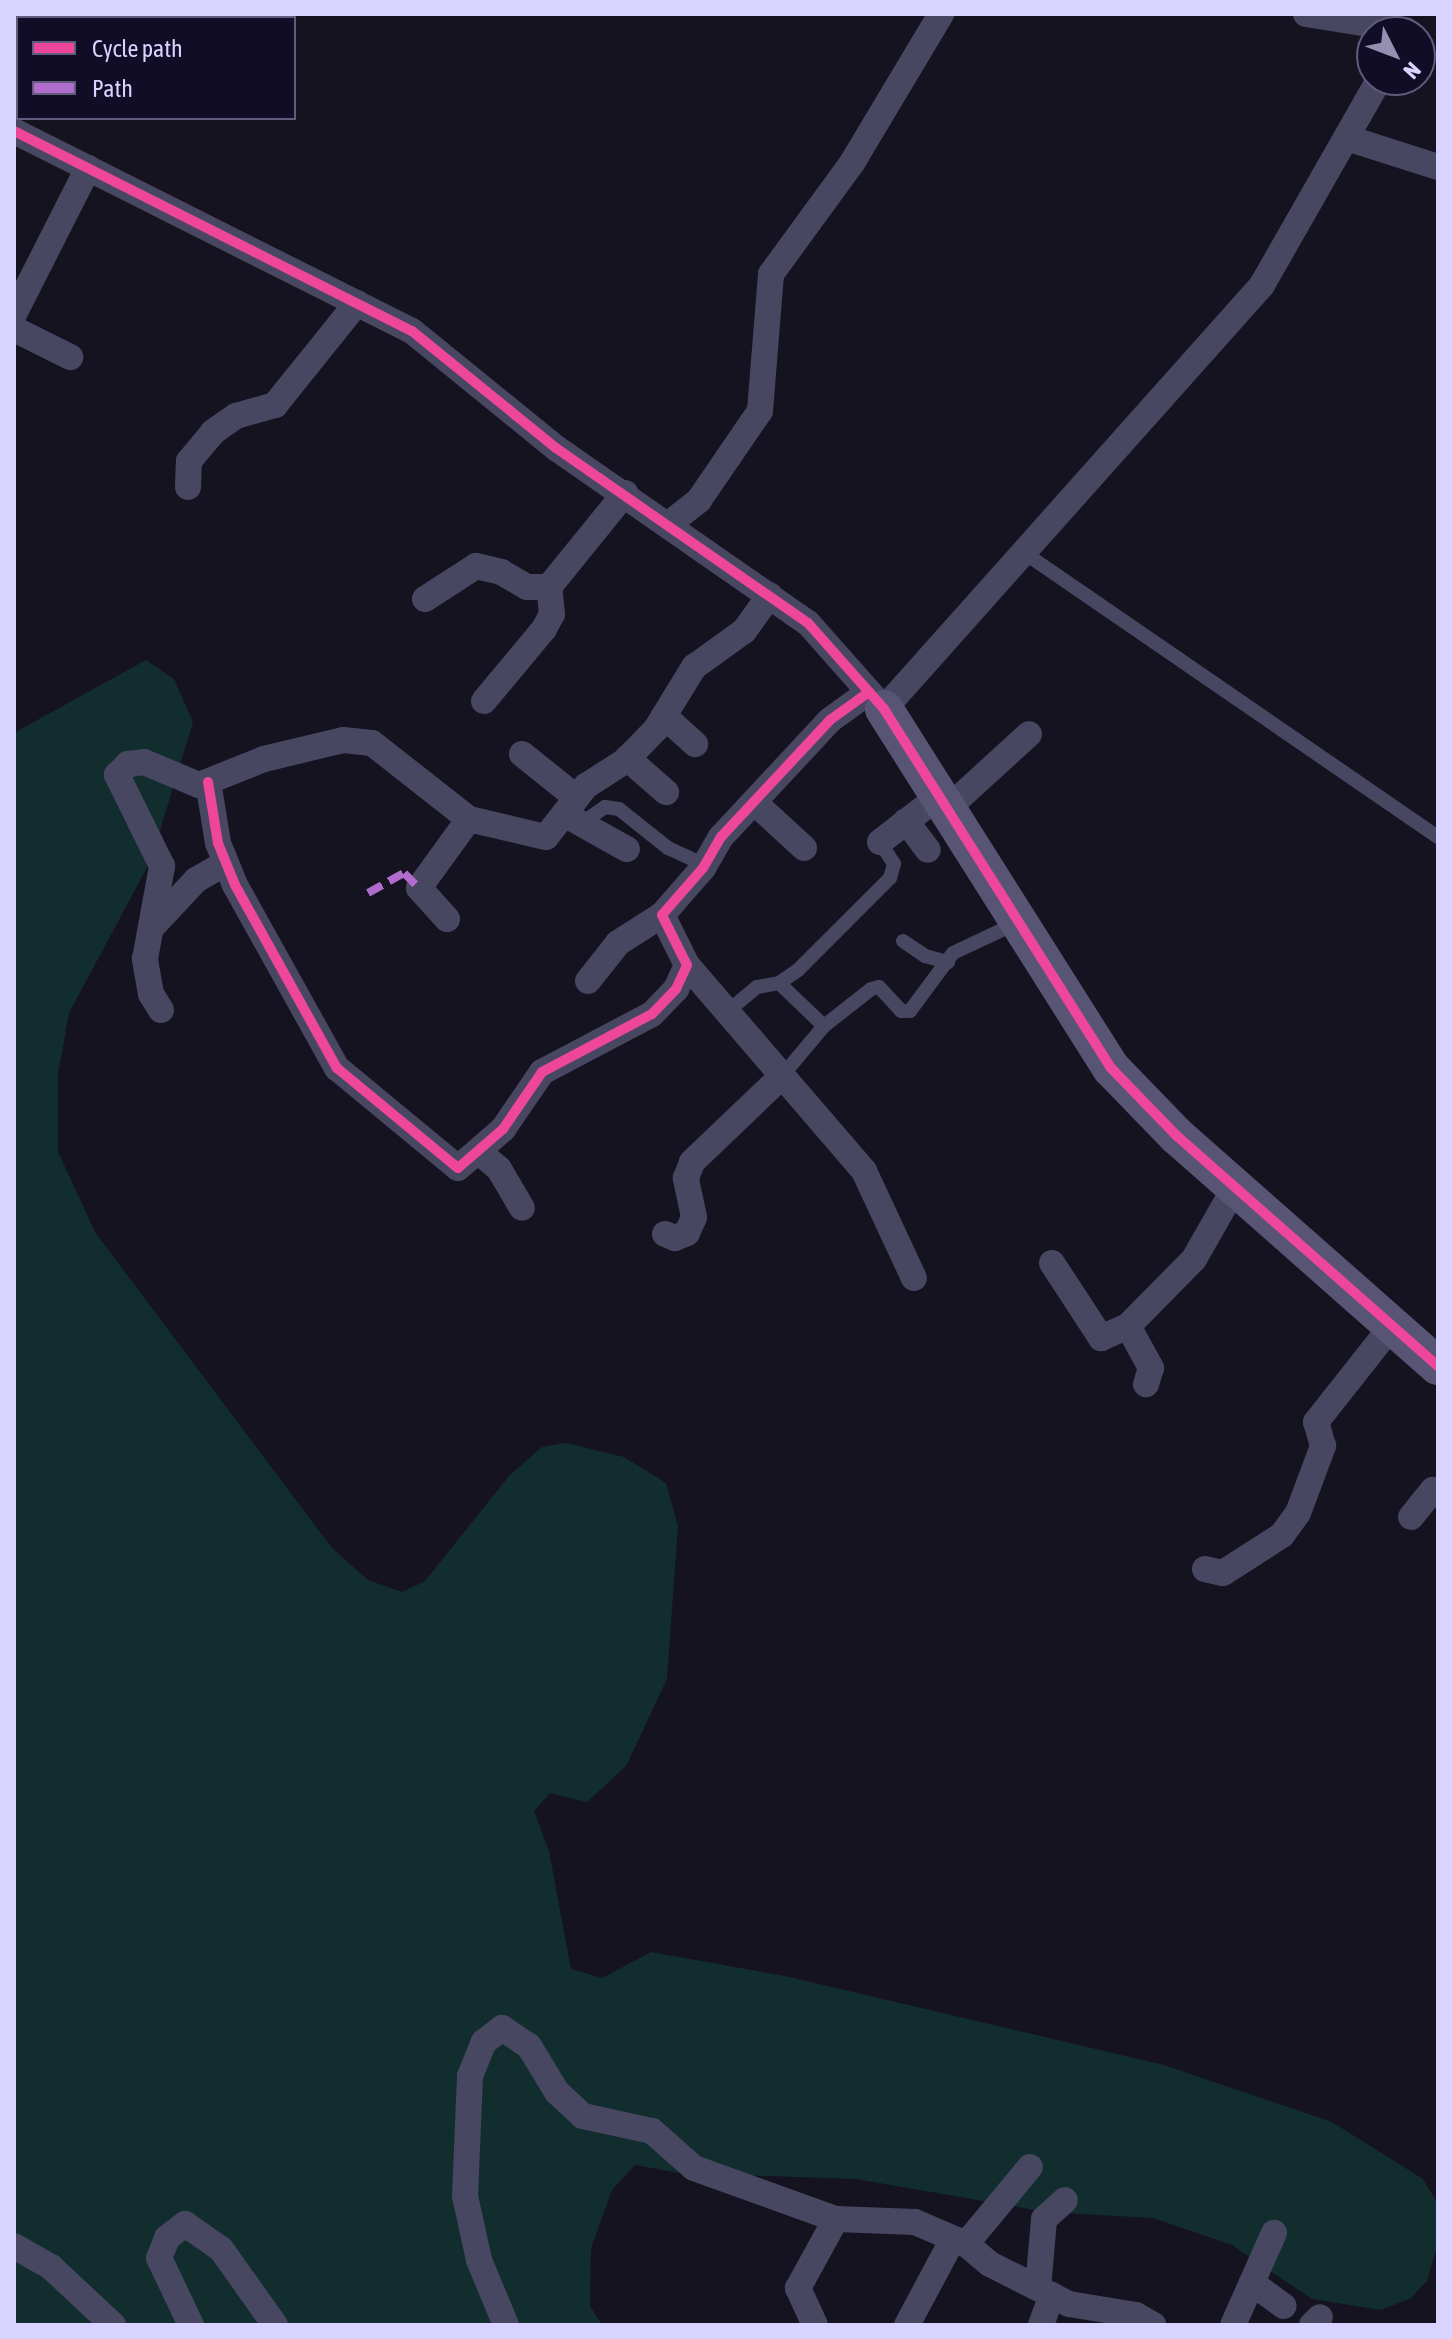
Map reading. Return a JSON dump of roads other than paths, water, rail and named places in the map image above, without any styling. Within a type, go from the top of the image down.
[{"type":"street","points":[[670,523],[699,500],[760,411],[771,274],[852,163],[941,14]]},
{"type":"street","points":[[1306,14],[1356,19]]},
{"type":"street","points":[[588,981],[618,943],[662,915],[754,802],[830,720],[877,701],[1026,554],[1262,285],[1370,96]]},
{"type":"street","points":[[14,131],[412,331],[556,448],[670,523],[808,623],[877,701],[1111,1068],[1235,1187],[1438,1366]]},
{"type":"street","points":[[1347,138],[1438,167]]},
{"type":"street","points":[[14,314],[88,168]]},
{"type":"street","points":[[188,487],[189,461],[213,432],[236,416],[275,405],[357,303]]},
{"type":"street","points":[[14,329],[70,357]]},
{"type":"street","points":[[484,701],[544,629],[552,614],[549,587],[625,493]]},
{"type":"street","points":[[425,599],[476,566],[501,572],[527,587],[549,587]]},
{"type":"street","points":[[161,1010],[151,994],[145,959],[162,866],[117,775],[128,764],[144,762],[199,785],[264,759],[343,740],[372,743],[469,819],[546,837],[627,758],[664,716],[694,667],[744,631],[770,595]]},
{"type":"street","points":[[664,716],[695,744]]},
{"type":"street","points":[[880,842],[906,821],[943,802],[1029,734]]},
{"type":"street","points":[[522,754],[574,812],[627,849]]},
{"type":"street","points":[[627,758],[666,792]]},
{"type":"street","points":[[208,782],[226,863],[337,1068],[458,1168],[503,1129],[542,1072],[652,1014],[676,989],[687,965]]},
{"type":"street","points":[[754,802],[804,848]]},
{"type":"street","points":[[447,919],[419,888],[469,819]]},
{"type":"street","points":[[906,821],[928,850]]},
{"type":"street","points":[[151,929],[196,880],[226,863]]},
{"type":"street","points":[[662,915],[687,965],[864,1171],[914,1278]]},
{"type":"street","points":[[665,1234],[675,1238],[687,1233],[694,1217],[686,1178],[692,1162],[782,1076]]},
{"type":"street","points":[[479,1152],[499,1169],[522,1208]]},
{"type":"street","points":[[1052,1263],[1101,1338],[1128,1326],[1194,1259],[1235,1187]]},
{"type":"street","points":[[1128,1326],[1151,1368],[1146,1384]]},
{"type":"street","points":[[1205,1569],[1223,1573],[1282,1535],[1298,1513],[1323,1446],[1316,1422],[1391,1327]]},
{"type":"street","points":[[1411,1517],[1433,1490],[1438,1495]]},
{"type":"street","points":[[506,2325],[479,2260],[465,2196],[470,2076],[484,2042],[502,2028],[529,2046],[557,2092],[583,2116],[652,2131],[694,2168],[836,2219],[915,2222],[960,2242],[990,2264],[1069,2304],[1136,2315],[1152,2325]]},
{"type":"street","points":[[907,2325],[960,2242],[1030,2167]]},
{"type":"street","points":[[1041,2325],[1045,2292],[1044,2219],[1065,2200]]},
{"type":"street","points":[[815,2325],[798,2288],[836,2219]]},
{"type":"street","points":[[191,2325],[159,2258],[167,2238],[185,2224],[221,2249],[275,2325]]},
{"type":"street","points":[[1233,2325],[1274,2233]]},
{"type":"street","points":[[14,2246],[51,2267],[113,2325]]},
{"type":"street","points":[[1252,2283],[1284,2306]]},
{"type":"lane","points":[[1026,554],[1438,837]]},
{"type":"lane","points":[[574,812],[605,807],[619,809],[668,848],[705,865]]},
{"type":"lane","points":[[727,1012],[757,987],[779,983],[890,878],[894,864],[880,842]]},
{"type":"lane","points":[[782,1076],[824,1026],[879,987],[901,1011],[910,1011],[953,953],[1019,922]]},
{"type":"lane","points":[[903,941],[948,962]]},
{"type":"lane","points":[[779,983],[824,1026]]}]
